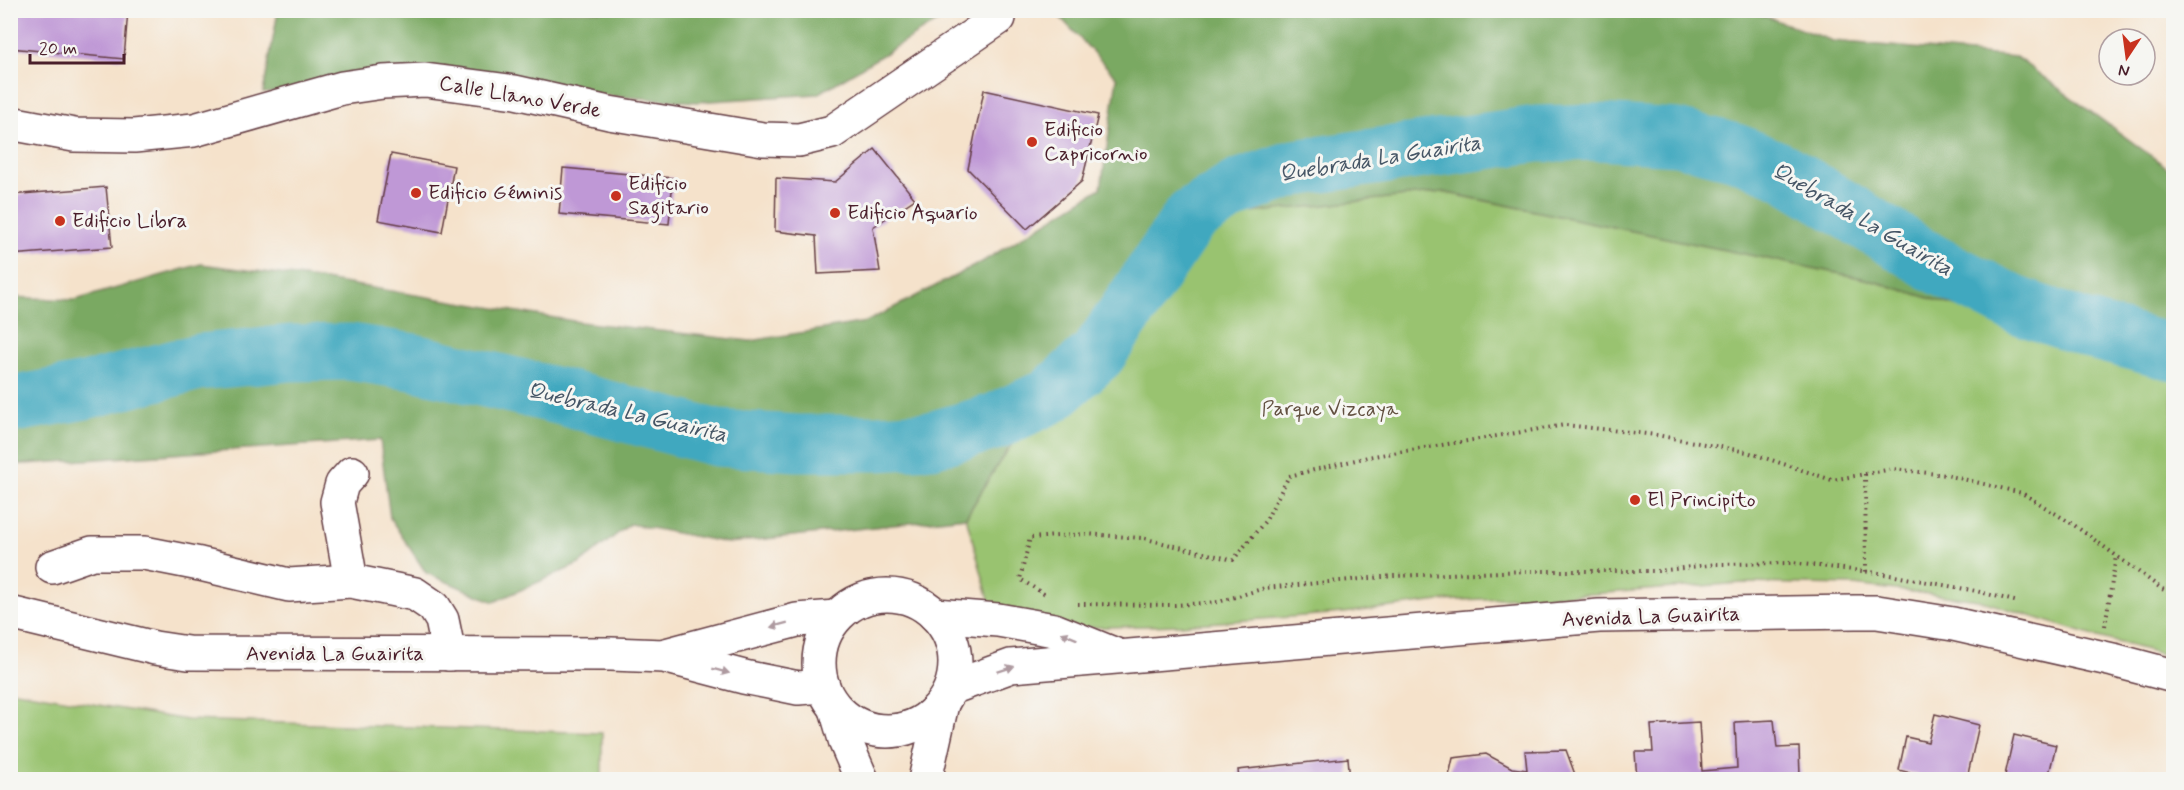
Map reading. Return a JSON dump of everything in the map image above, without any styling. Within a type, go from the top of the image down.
[{"type":"street","name":"Calle Llano Verde","points":[[10,123],[74,135],[134,136],[194,130],[342,88],[383,82],[425,80],[514,92],[609,113],[763,139],[799,140],[832,132],[999,18]]},
{"type":"street","points":[[351,581],[337,502],[342,484],[352,473]]},
{"type":"street","points":[[52,567],[92,553],[144,553],[289,585],[351,581],[415,594],[434,607],[442,620],[449,654]]},
{"type":"street","name":"Avenida La Guairita","points":[[886,595],[904,597],[921,604],[935,615],[947,631],[954,650],[955,669],[946,696],[930,717],[915,726],[882,731],[849,720],[829,698],[819,672],[821,643],[836,617],[850,606],[867,598],[886,595]]},
{"type":"street","name":"Avenida La Guairita","points":[[946,696],[1011,666],[1599,616],[1876,612],[1953,624],[2174,676]]},
{"type":"street","name":"Avenida La Guairita","points":[[10,613],[188,654],[664,656],[744,677],[798,688],[829,698]]},
{"type":"street","name":"Avenida La Guairita","points":[[935,615],[998,620],[1054,630],[1123,658]]},
{"type":"street","name":"Avenida La Guairita","points":[[664,656],[797,620],[836,617]]},
{"type":"street","points":[[925,780],[946,696]]},
{"type":"street","points":[[829,698],[862,780]]},
{"type":"path","points":[[1048,597],[1020,579],[1030,538],[1086,534],[1142,538],[1233,560],[1266,520],[1289,476],[1368,457],[1565,425],[1656,435],[1748,452],[1832,480],[1893,469],[1946,475],[2022,493],[2074,525],[2162,589],[2174,594]]},
{"type":"path","points":[[1865,474],[1866,572]]},
{"type":"path","points":[[2105,626],[2116,556]]},
{"type":"green space","points":[[1066,10],[1748,10],[1833,41],[2016,57],[2173,172],[2173,371],[1866,279],[1443,192],[1223,216],[1042,401],[998,464],[966,517],[728,543],[630,524],[579,564],[494,602],[426,573],[390,518],[380,440],[11,465],[11,297],[75,300],[201,264],[318,279],[580,322],[750,341],[866,322],[982,262],[1101,188],[1117,78],[1060,17]]},
{"type":"green space","points":[[278,11],[953,11],[818,94],[696,102],[610,96],[522,81],[263,93]]},
{"type":"green space","name":"Parque Vizcaya","points":[[1442,192],[1866,279],[2173,371],[2173,657],[2094,636],[1979,600],[1854,585],[1743,583],[1592,594],[1440,601],[1344,613],[1180,625],[1076,628],[990,603],[966,517],[998,464],[1042,401],[1144,286],[1222,216]]},
{"type":"green space","points":[[10,690],[187,720],[602,733],[602,779],[11,779]]},
{"type":"building","points":[[10,10],[128,10],[124,59],[10,48]]},
{"type":"building","name":"Edificio Capricornio","points":[[984,90],[1098,115],[1082,181],[1027,229],[968,169]]},
{"type":"building","name":"Edificio Aquario","points":[[875,149],[915,199],[873,227],[880,271],[818,274],[816,236],[775,231],[776,178],[835,182]]},
{"type":"building","name":"Edificio Géminis","points":[[391,154],[454,166],[442,232],[378,220]]},
{"type":"building","name":"Edificio Sagitario","points":[[563,168],[673,178],[669,224],[559,214]]},
{"type":"building","name":"Edificio Libra","points":[[106,187],[112,247],[10,255],[10,195]]},
{"type":"building","points":[[1935,714],[1979,725],[1968,774],[1989,780],[1917,780],[1918,775],[1899,770],[1906,737],[1928,742]]},
{"type":"building","points":[[1774,720],[1777,748],[1799,747],[1800,776],[1780,777],[1780,780],[1637,780],[1635,752],[1653,752],[1651,725],[1699,722],[1702,771],[1737,768],[1735,722]]},
{"type":"building","points":[[2014,735],[2056,745],[2049,774],[2064,778],[2063,780],[2004,780]]},
{"type":"building","points":[[1566,750],[1577,780],[1448,780],[1453,758],[1486,754],[1512,768],[1527,770],[1525,751]]},
{"type":"building","points":[[1348,758],[1350,780],[1239,780],[1238,770]]},
{"type":"waterway","name":"Quebrada La Guairita","points":[[10,405],[85,391],[199,362],[291,353],[350,352],[413,362],[558,396],[717,438],[797,443],[931,440],[994,422],[1050,396],[1098,354],[1191,217],[1238,188],[1295,168],[1536,134],[1599,132],[1677,137],[1736,152],[1784,172],[1933,263],[2016,305],[2095,332],[2174,353]]},
{"type":"place","name":"Edificio Capricornio","points":[[1032,142]]},
{"type":"place","name":"Edificio Géminis","points":[[416,193]]},
{"type":"place","name":"Edificio Sagitario","points":[[616,196]]},
{"type":"place","name":"Edificio Aquario","points":[[835,213]]},
{"type":"place","name":"Edificio Libra","points":[[60,221]]},
{"type":"place","name":"El Principito","points":[[1635,500]]}]
